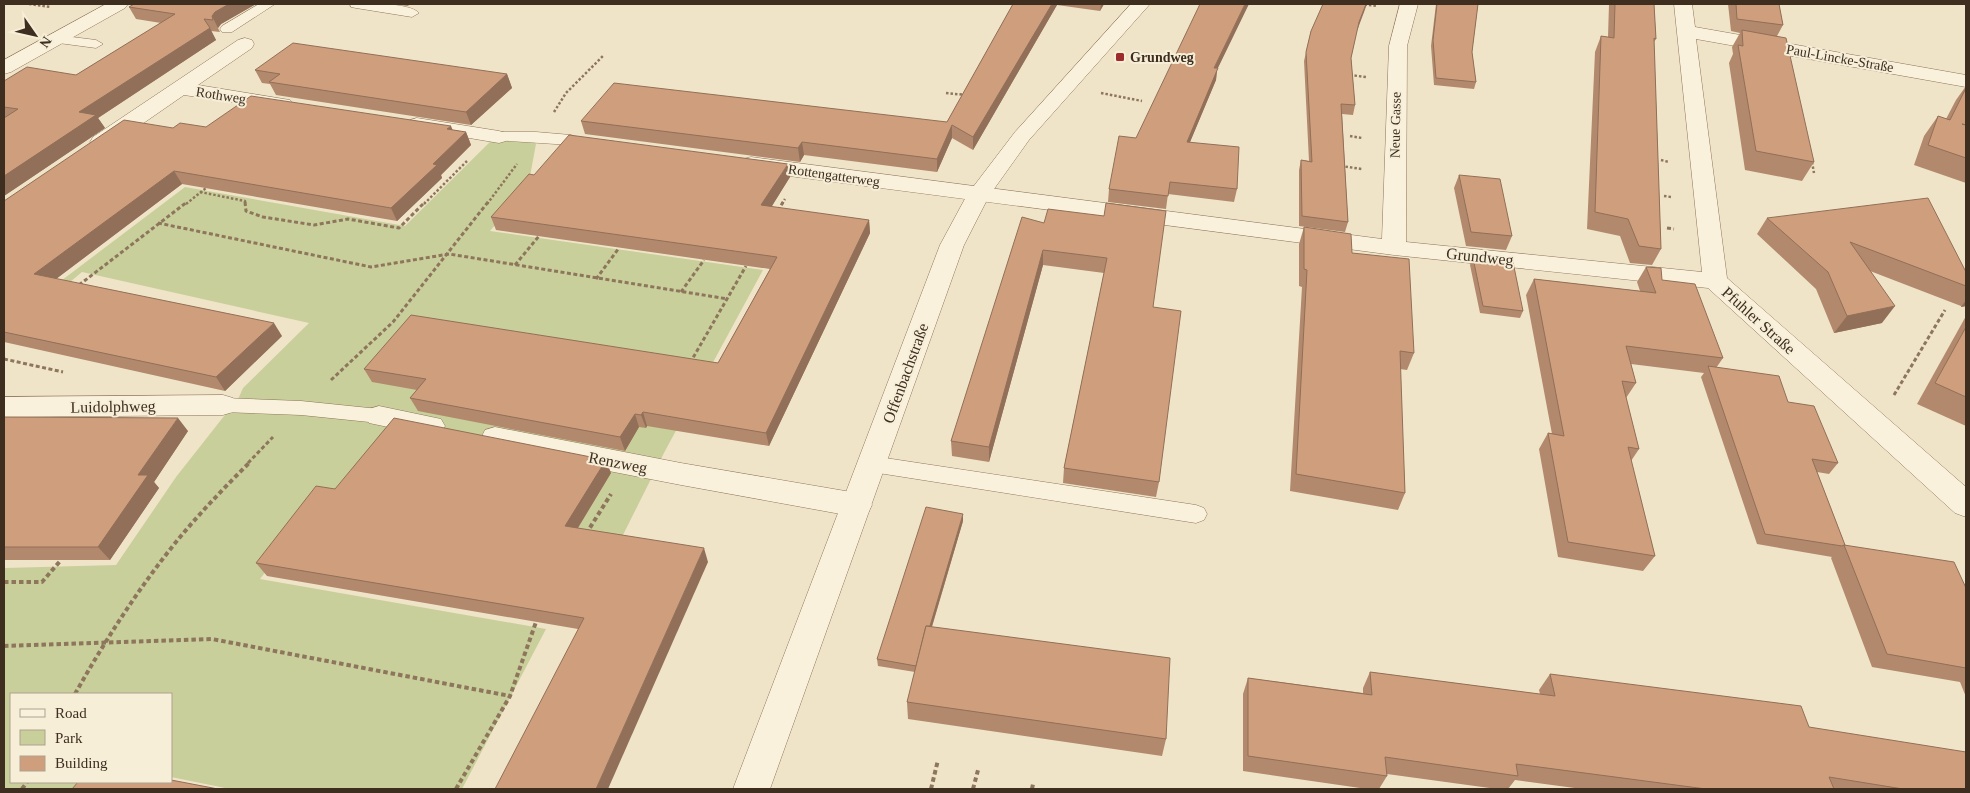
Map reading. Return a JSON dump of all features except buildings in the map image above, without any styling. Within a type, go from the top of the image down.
[{"type":"street","points":[[4,68],[120,4]]},
{"type":"street","name":"Offenbachstraße","points":[[759,788],[872,464],[952,245],[978,195],[1022,136],[1141,4]]},
{"type":"street","name":"Neue Gasse","points":[[1394,248],[1398,43],[1409,4]]},
{"type":"street","name":"Pfuhler Straße","points":[[1683,4],[1715,281],[1966,505]]},
{"type":"street","name":"Paul-Lincke-Straße","points":[[1685,31],[1966,81]]},
{"type":"street","name":"Rothweg","points":[[85,153],[245,44]]},
{"type":"street","name":"Rothweg","points":[[180,88],[299,107]]},
{"type":"street","points":[[401,122],[496,136]]},
{"type":"street","name":"Rottengatterweg","points":[[735,161],[978,195]]},
{"type":"street","name":"Grundweg","points":[[978,195],[1394,248],[1715,281]]},
{"type":"street","name":"Luidolphweg","points":[[4,408],[223,405]]},
{"type":"street","name":"Renzweg","points":[[379,416],[681,474],[858,504]]},
{"type":"lane","points":[[226,29],[268,4]]},
{"type":"lane","points":[[356,4],[412,13]]},
{"type":"lane","points":[[56,39],[96,44]]},
{"type":"lane","points":[[496,136],[581,141]]},
{"type":"lane","points":[[223,405],[301,408],[379,416]]},
{"type":"lane","points":[[872,464],[1196,514]]},
{"type":"path","points":[[76,693],[104,642],[150,576],[201,513],[301,408],[393,322],[449,254],[566,94],[603,56]]},
{"type":"path","points":[[1344,74],[1396,81]]},
{"type":"path","points":[[946,93],[973,96]]},
{"type":"path","points":[[200,192],[245,201],[246,210],[263,217],[314,225],[348,219],[399,228],[496,136]]},
{"type":"path","points":[[1810,154],[1814,173]]},
{"type":"path","points":[[1337,165],[1394,174]]},
{"type":"path","points":[[73,290],[206,188]]},
{"type":"path","points":[[158,223],[371,267],[449,254],[728,299]]},
{"type":"path","points":[[514,266],[539,236]]},
{"type":"path","points":[[596,279],[619,248]]},
{"type":"path","points":[[681,292],[704,260]]},
{"type":"path","points":[[689,365],[746,266]]},
{"type":"path","points":[[1901,401],[1894,396],[1945,310]]},
{"type":"path","points":[[4,582],[42,582],[61,560]]},
{"type":"path","points":[[456,789],[510,696],[536,622]]},
{"type":"path","points":[[4,646],[212,638],[510,696]]},
{"type":"path","points":[[930,789],[938,760]]},
{"type":"path","points":[[973,789],[978,770]]},
{"type":"green space","points":[[500,132],[525,134],[536,144],[528,187],[490,231],[763,270],[665,451],[618,545],[323,498],[260,579],[546,629],[462,789],[230,789],[172,777],[172,693],[10,693],[10,783],[93,783],[89,789],[4,789],[4,568],[116,565],[176,477],[239,397],[243,388],[309,323],[82,272],[4,337],[4,324],[185,187],[405,226]]},
{"type":"place","name":"Grundweg","points":[[1120,57]]}]
